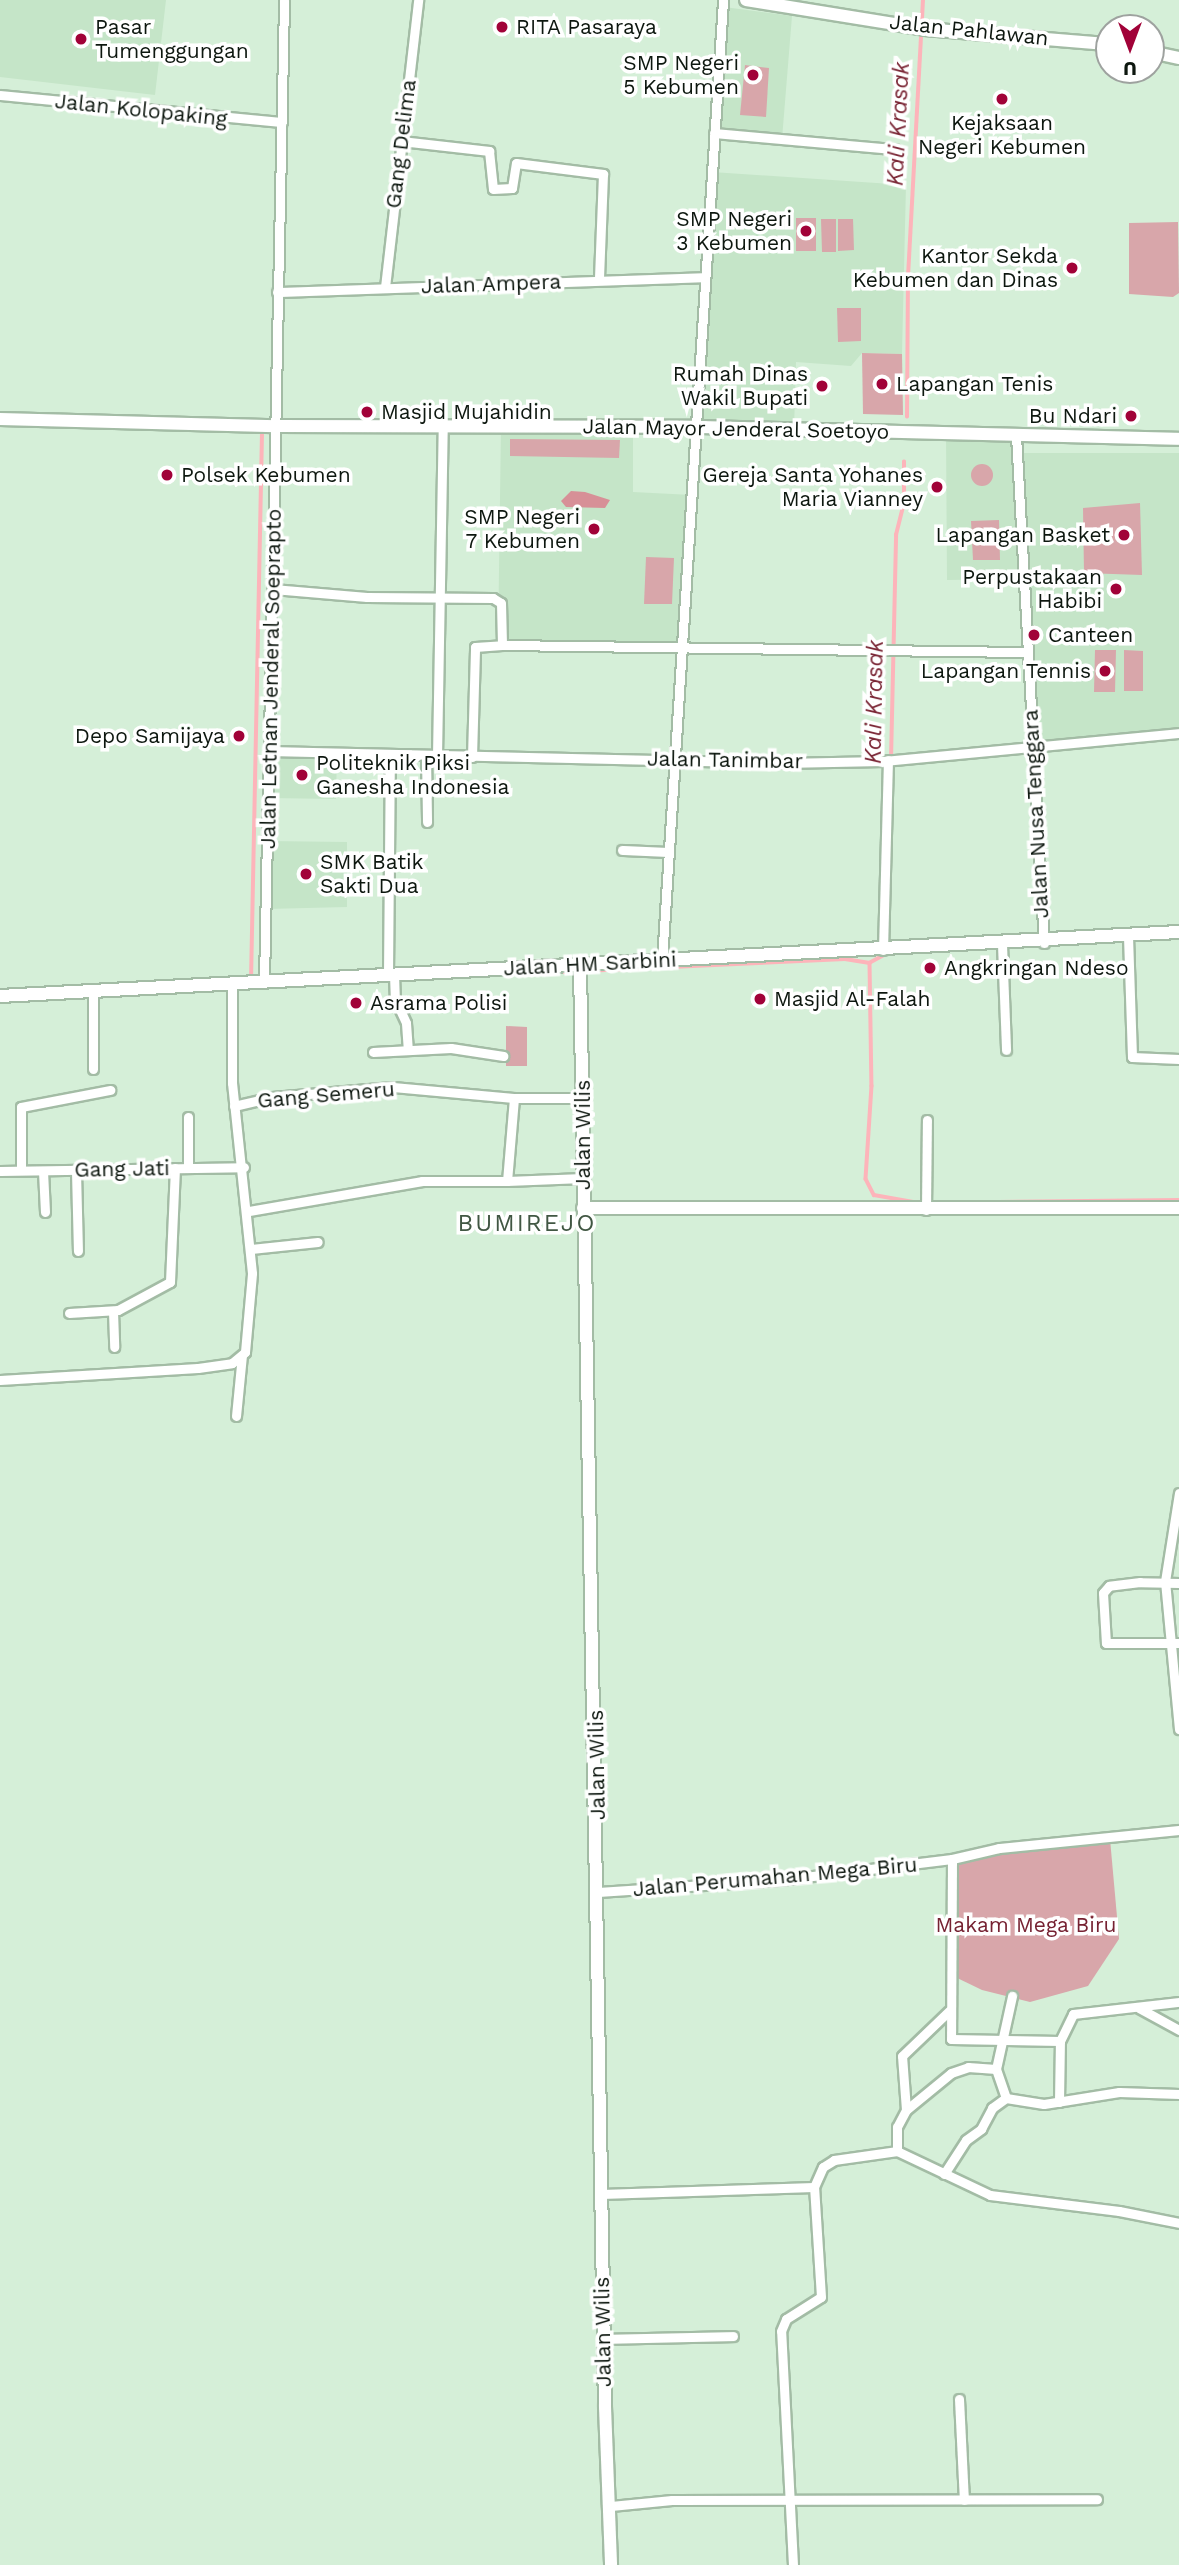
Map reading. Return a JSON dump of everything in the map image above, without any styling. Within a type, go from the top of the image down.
[{"type":"main road","name":"Jalan Pahlawan","points":[[746,0],[921,28],[1095,43]]},
{"type":"main road","name":"Jalan Mayor Jenderal Soetoyo","points":[[0,419],[276,426],[696,427],[1179,439]]},
{"type":"main road","name":"Jalan HM Sarbini","points":[[0,996],[236,982],[581,969],[662,960],[1044,943],[1179,932]]},
{"type":"main road","name":"Jalan Wilis","points":[[581,969],[601,2194],[611,2565]]},
{"type":"main road","points":[[583,1208],[1179,1208]]},
{"type":"street","name":"Jalan Letnan Jenderal Soeprapto","points":[[260,981],[273,589],[284,0]]},
{"type":"street","name":"Gang Delima","points":[[385,287],[418,0]]},
{"type":"street","points":[[662,960],[723,0]]},
{"type":"street","name":"Jalan Kolopaking","points":[[0,95],[282,122]]},
{"type":"street","points":[[715,133],[895,149]]},
{"type":"street","points":[[401,141],[489,151],[493,189],[512,188],[516,163],[603,174],[599,280]]},
{"type":"street","name":"Jalan Ampera","points":[[277,292],[705,276]]},
{"type":"street","points":[[427,822],[440,597],[443,426]]},
{"type":"street","name":"Jalan Nusa Tenggara","points":[[1016,435],[1044,943]]},
{"type":"street","points":[[273,589],[500,600],[502,645]]},
{"type":"street","points":[[472,757],[475,648],[502,645],[1026,652]]},
{"type":"street","name":"Jalan Tanimbar","points":[[269,751],[472,757],[891,760],[1179,733]]},
{"type":"street","points":[[390,754],[392,975],[395,999],[406,1024],[408,1049]]},
{"type":"street","points":[[883,950],[891,760]]},
{"type":"street","points":[[622,850],[669,852]]},
{"type":"street","points":[[1128,936],[1132,1057],[1179,1059]]},
{"type":"street","points":[[1002,944],[1006,1050]]},
{"type":"street","name":"Gang Semeru","points":[[236,982],[234,1106],[272,1097],[393,1087],[514,1098],[585,1098]]},
{"type":"street","points":[[93,991],[93,1069]]},
{"type":"street","points":[[373,1052],[460,1048],[503,1056]]},
{"type":"street","points":[[21,1170],[21,1107],[110,1090]]},
{"type":"street","points":[[508,1181],[514,1098]]},
{"type":"street","points":[[234,1106],[244,1167],[251,1249],[250,1312],[242,1355],[236,1416]]},
{"type":"street","points":[[188,1117],[188,1168]]},
{"type":"street","points":[[926,1210],[927,1120]]},
{"type":"street","name":"Gang Jati","points":[[0,1171],[244,1167]]},
{"type":"street","points":[[69,1313],[113,1311],[170,1282],[175,1168]]},
{"type":"street","points":[[43,1171],[44,1212]]},
{"type":"street","points":[[76,1171],[78,1251]]},
{"type":"street","points":[[249,1211],[422,1181],[583,1178]]},
{"type":"street","points":[[251,1249],[318,1242]]},
{"type":"street","points":[[113,1311],[114,1346]]},
{"type":"street","points":[[0,1380],[198,1368],[232,1363],[242,1355]]},
{"type":"street","points":[[1179,1493],[1165,1581],[1174,1643],[1179,1729]]},
{"type":"street","points":[[1174,1643],[1105,1641],[1103,1593],[1107,1588],[1165,1581],[1179,1583]]},
{"type":"street","name":"Jalan Perumahan Mega Biru","points":[[598,1892],[780,1880],[952,1859],[999,1848],[1179,1830]]},
{"type":"street","points":[[952,1859],[949,2011],[951,2039],[1060,2041]]},
{"type":"street","points":[[1006,2098],[996,2069],[1000,2040],[1012,1996]]},
{"type":"street","points":[[1059,2102],[1060,2041],[1073,2014],[1179,2002]]},
{"type":"street","points":[[1139,2008],[1179,2029]]},
{"type":"street","points":[[906,2110],[902,2056],[949,2011]]},
{"type":"street","points":[[897,2151],[897,2127],[906,2110],[960,2068],[996,2069]]},
{"type":"street","points":[[944,2174],[966,2140],[981,2129],[992,2108],[1006,2098],[1059,2102],[1119,2092],[1179,2094]]},
{"type":"street","points":[[793,2565],[781,2331],[786,2319],[821,2297],[814,2187],[823,2167],[834,2160],[897,2151],[990,2194],[1179,2223]]},
{"type":"street","points":[[601,2194],[814,2187]]},
{"type":"street","points":[[604,2339],[733,2336]]},
{"type":"street","points":[[959,2399],[964,2500]]},
{"type":"street","points":[[611,2506],[672,2500],[1097,2500]]},
{"type":"shaded area","name":"Pasar Tumenggungan","points":[[0,0],[166,0],[155,95],[0,77]]},
{"type":"shaded area","name":"SMP Negeri 5 Kebumen","points":[[724,7],[792,16],[782,139],[714,133]]},
{"type":"shaded area","points":[[712,172],[906,185],[902,354],[862,353],[851,366],[796,362],[794,429],[696,427]]},
{"type":"shaded area","name":"SMP Negeri 7 Kebumen","points":[[501,426],[633,428],[633,492],[692,495],[682,648],[498,643]]},
{"type":"shaded area","points":[[946,433],[1016,435],[1017,453],[1179,453],[1179,732],[1032,745],[1023,579],[947,580]]},
{"type":"shaded area","points":[[571,491],[585,492],[610,500],[605,508],[566,507],[561,501]]},
{"type":"shaded area","name":"Politeknik Piksi Ganesha Indonesia","points":[[269,751],[337,753],[336,799],[268,798]]},
{"type":"shaded area","name":"SMK Batik Sakti Dua","points":[[267,841],[347,842],[347,907],[266,909]]},
{"type":"green space","points":[[745,65],[769,68],[766,117],[740,115]]},
{"type":"green space","points":[[796,218],[816,218],[816,251],[796,251]]},
{"type":"green space","points":[[821,219],[836,219],[836,252],[822,252]]},
{"type":"green space","points":[[838,219],[853,219],[854,250],[838,251]]},
{"type":"green space","points":[[1178,222],[1179,293],[1173,297],[1129,294],[1129,223]]},
{"type":"green space","points":[[837,308],[861,308],[861,341],[838,342]]},
{"type":"green space","name":"Lapangan Tenis","points":[[862,353],[902,354],[903,415],[863,414]]},
{"type":"green space","points":[[510,439],[620,440],[619,458],[510,456]]},
{"type":"green space","points":[[982,464],[990,467],[993,475],[990,483],[982,486],[974,483],[971,475],[974,467]]},
{"type":"green space","points":[[1140,503],[1142,575],[1084,573],[1083,508]]},
{"type":"green space","points":[[999,520],[1000,560],[973,560],[971,521]]},
{"type":"green space","points":[[646,557],[674,558],[672,604],[644,604]]},
{"type":"green space","name":"Lapangan Tennis","points":[[1095,650],[1116,650],[1115,692],[1094,692]]},
{"type":"green space","points":[[1124,650],[1143,651],[1143,691],[1124,691]]},
{"type":"green space","points":[[506,1026],[527,1027],[527,1066],[506,1066]]},
{"type":"green space","name":"Makam Mega Biru","points":[[1110,1839],[1119,1939],[1088,1986],[1030,2002],[982,1990],[951,1975],[952,1859]]},
{"type":"waterway","name":"Kali Krasak","points":[[907,417],[908,277],[923,0]]},
{"type":"waterway","points":[[251,981],[262,433]]},
{"type":"waterway","name":"Kali Krasak","points":[[891,760],[896,535],[904,503],[904,462]]},
{"type":"waterway","points":[[887,954],[870,963],[872,1086],[866,1179],[874,1195],[914,1202]]},
{"type":"waterway","points":[[561,972],[845,959],[870,963]]},
{"type":"waterway","points":[[999,1202],[1179,1200]]},
{"type":"place","name":"RITA Pasaraya","points":[[502,27]]},
{"type":"place","name":"Pasar Tumenggungan","points":[[81,39]]},
{"type":"place","name":"SMP Negeri 5 Kebumen","points":[[753,75]]},
{"type":"place","name":"Kejaksaan Negeri Kebumen","points":[[1002,99]]},
{"type":"place","name":"SMP Negeri 3 Kebumen","points":[[806,231]]},
{"type":"place","name":"Kantor Sekda Kebumen dan Dinas","points":[[1072,268]]},
{"type":"place","name":"Lapangan Tenis","points":[[882,384]]},
{"type":"place","name":"Rumah Dinas Wakil Bupati","points":[[822,386]]},
{"type":"place","name":"Masjid Mujahidin","points":[[367,412]]},
{"type":"place","name":"Bu Ndari","points":[[1131,416]]},
{"type":"place","name":"Polsek Kebumen","points":[[167,475]]},
{"type":"place","name":"Gereja Santa Yohanes Maria Vianney","points":[[937,487]]},
{"type":"place","name":"SMP Negeri 7 Kebumen","points":[[594,529]]},
{"type":"place","name":"Lapangan Basket","points":[[1124,535]]},
{"type":"place","name":"Perpustakaan Habibi","points":[[1116,589]]},
{"type":"place","name":"Canteen","points":[[1034,635]]},
{"type":"place","name":"Lapangan Tennis","points":[[1105,671]]},
{"type":"place","name":"Depo Samijaya","points":[[239,736]]},
{"type":"place","name":"Politeknik Piksi Ganesha Indonesia","points":[[302,775]]},
{"type":"place","name":"SMK Batik Sakti Dua","points":[[306,874]]},
{"type":"place","name":"Angkringan Ndeso","points":[[930,968]]},
{"type":"place","name":"Masjid Al-Falah","points":[[760,999]]},
{"type":"place","name":"Asrama Polisi","points":[[356,1003]]},
{"type":"district","name":"BUMIREJO","points":[[527,1224]]}]
